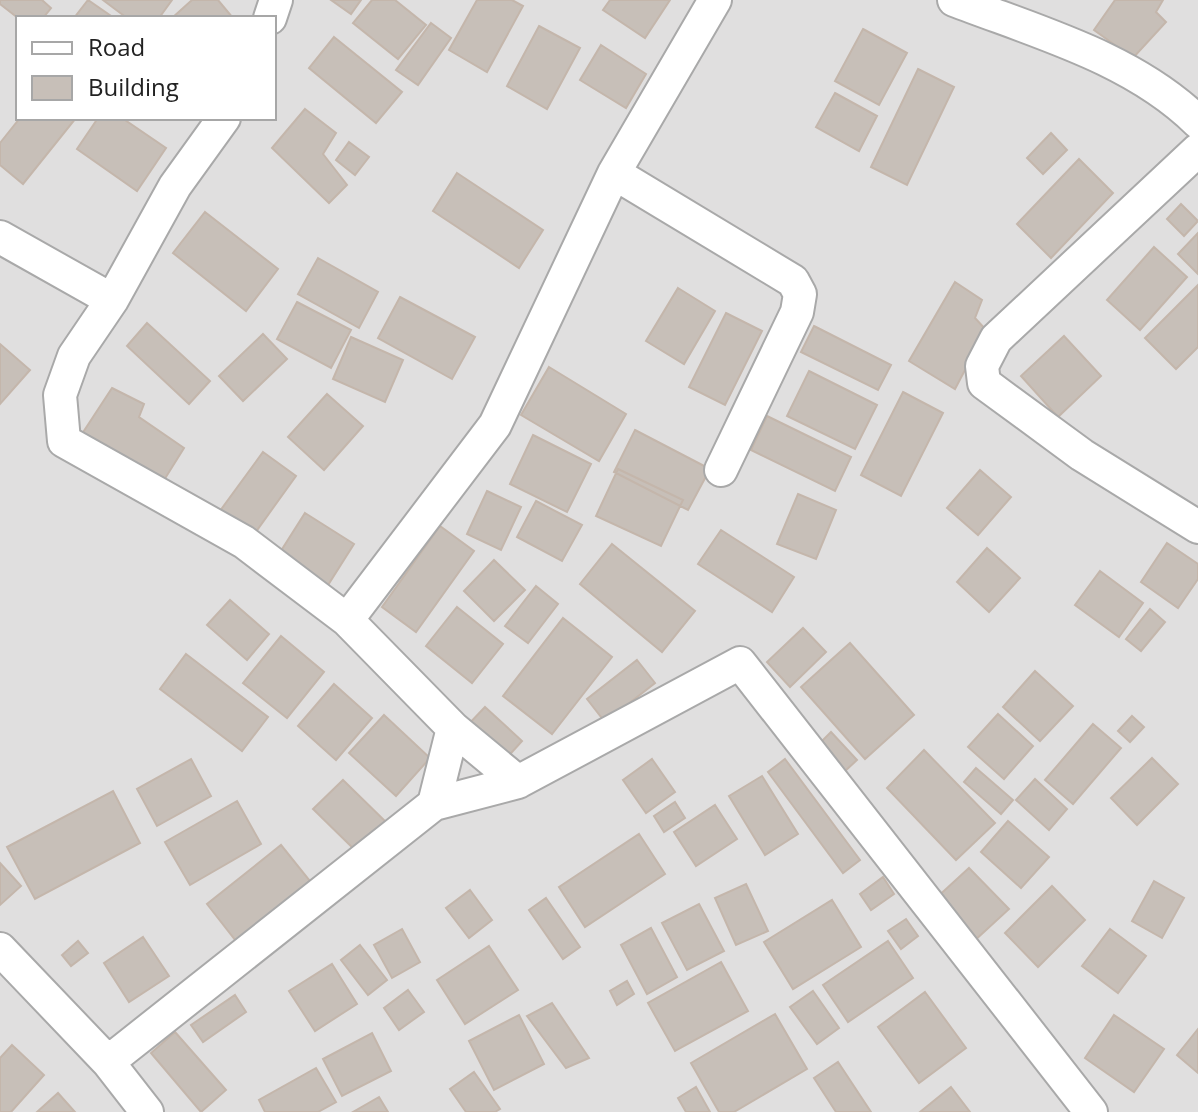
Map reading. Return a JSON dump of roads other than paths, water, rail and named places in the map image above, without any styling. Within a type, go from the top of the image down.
[{"type":"street","points":[[347,620],[495,425],[614,173],[715,0]]},
{"type":"street","points":[[954,0],[1062,41],[1154,84],[1198,122]]},
{"type":"street","points":[[223,120],[175,186],[112,300],[74,356],[60,395],[64,441],[244,542],[347,620],[453,728],[518,782]]},
{"type":"street","points":[[1198,150],[996,339],[982,366],[984,383],[1082,455],[1198,527]]},
{"type":"street","points":[[614,173],[793,281],[800,294],[797,312],[721,470]]},
{"type":"street","points":[[0,237],[112,300]]},
{"type":"street","points":[[108,1062],[434,804],[518,782],[740,663],[1091,1112]]},
{"type":"street","points":[[434,804],[453,728]]},
{"type":"street","points":[[0,949],[108,1062],[147,1112]]}]
